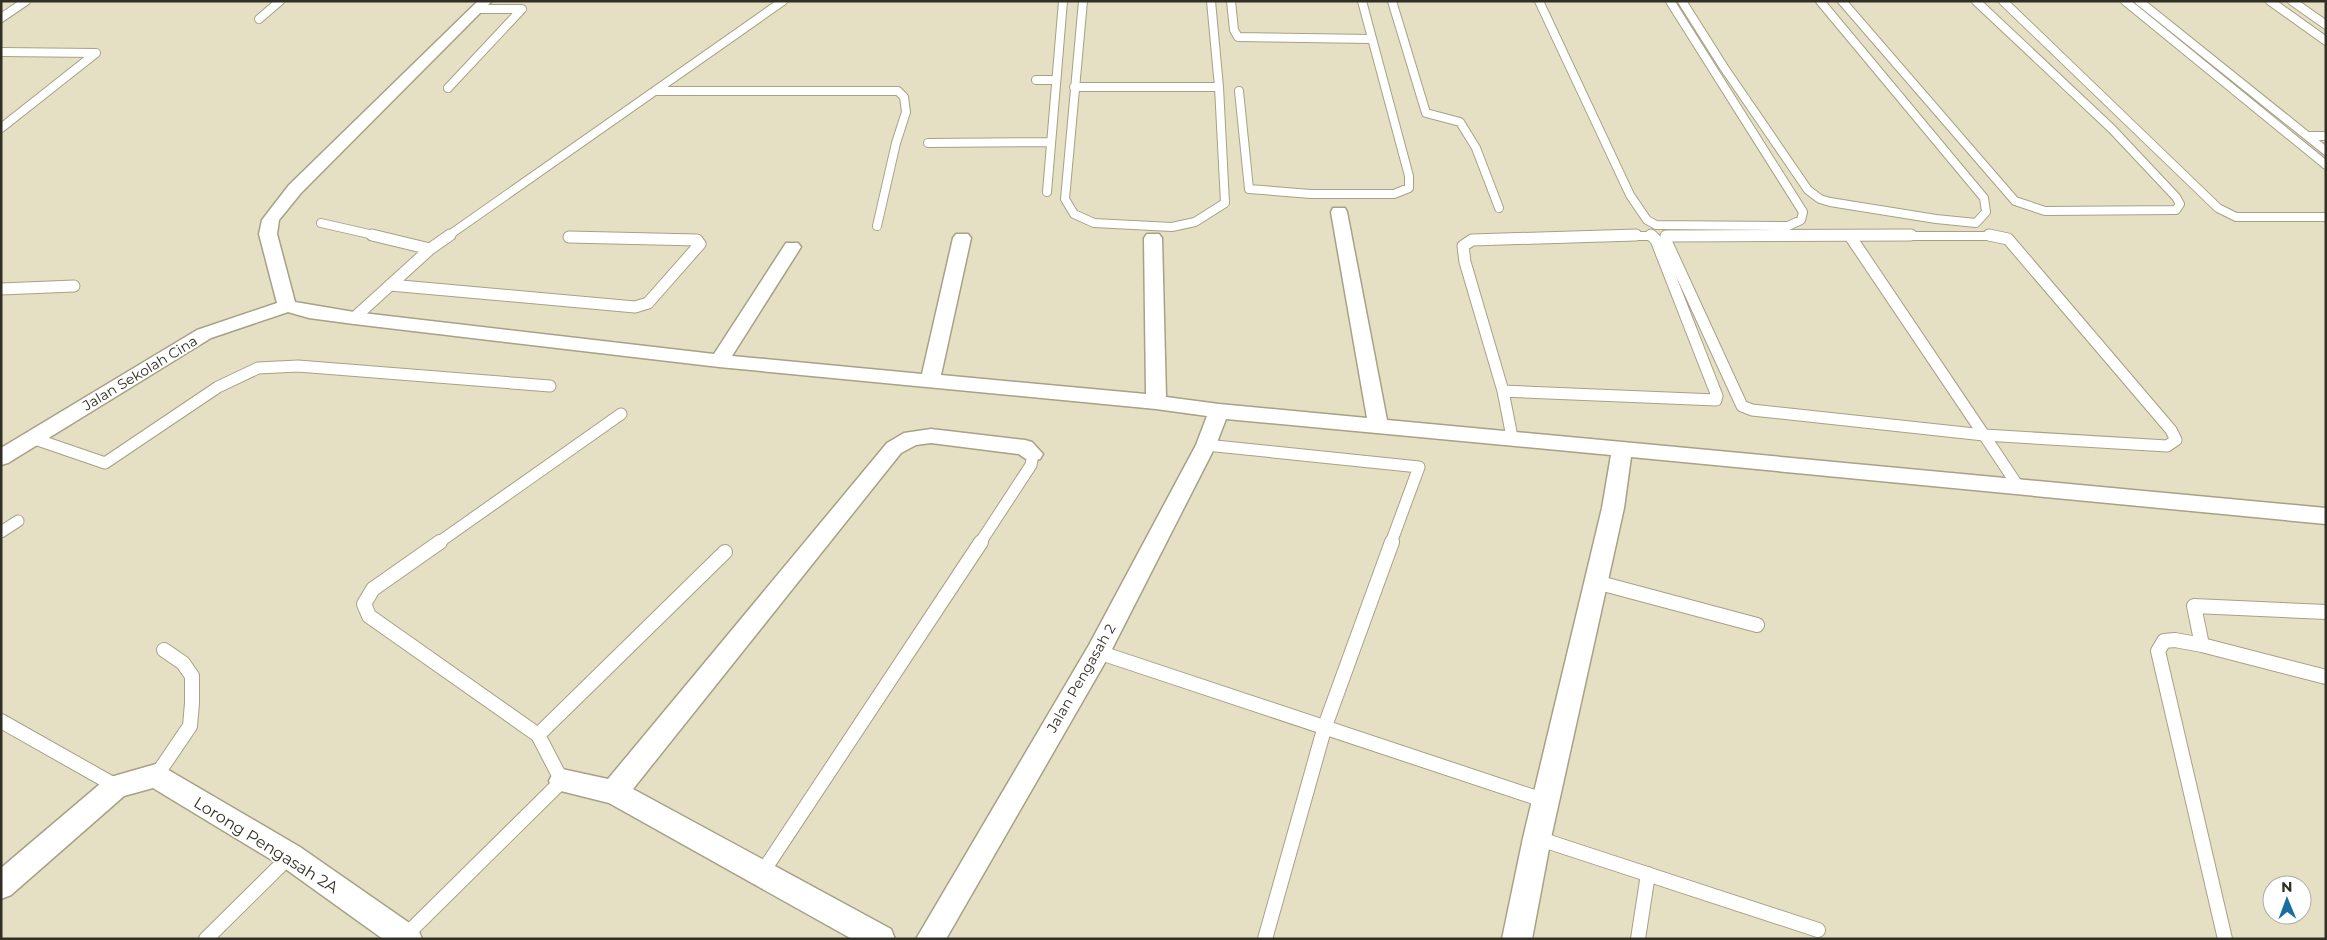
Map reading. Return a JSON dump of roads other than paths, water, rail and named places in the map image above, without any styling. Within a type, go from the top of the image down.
[{"type":"street","points":[[482,5],[295,189],[271,220],[268,234],[287,306],[309,312],[354,318],[719,361],[1156,402],[1219,411],[1512,437],[2326,516]]},
{"type":"street","points":[[1339,212],[1378,425]]},
{"type":"street","points":[[930,380],[962,238]]},
{"type":"street","points":[[1153,238],[1156,402]]},
{"type":"street","points":[[719,361],[792,247]]},
{"type":"street","name":"Jalan Sekolah Cina","points":[[1,458],[204,334],[287,306]]},
{"type":"street","name":"Jalan Pengasah 2","points":[[930,939],[1098,652],[1206,445],[1219,411]]},
{"type":"street","points":[[614,792],[894,448],[911,438],[932,436],[1025,447],[1033,454]]},
{"type":"street","points":[[1517,939],[1537,838],[1612,508],[1622,449]]},
{"type":"street","points":[[1,886],[116,786],[156,776]]},
{"type":"street","name":"Lorong Pengasah 2A","points":[[156,776],[290,856],[405,938]]},
{"type":"street","points":[[562,781],[614,792],[881,939]]},
{"type":"lane","points":[[1,18],[26,1]]},
{"type":"lane","points":[[259,19],[280,1]]},
{"type":"lane","points":[[448,88],[530,1]]},
{"type":"lane","points":[[354,318],[430,249],[783,1]]},
{"type":"lane","points":[[1047,192],[1063,1]]},
{"type":"lane","points":[[1083,1],[1065,199],[1074,214],[1094,223],[1172,228],[1195,222],[1225,203],[1219,87],[1211,1]]},
{"type":"lane","points":[[1231,1],[1234,30],[1238,37],[1370,39]]},
{"type":"lane","points":[[1239,91],[1249,189],[1260,192],[1311,194],[1394,194],[1409,188],[1409,176],[1370,39],[1362,1]]},
{"type":"lane","points":[[1392,1],[1426,113],[1460,122],[1476,148],[1499,208]]},
{"type":"lane","points":[[1539,1],[1630,194],[1646,220],[1656,225],[1763,226],[1788,226],[1801,220],[1803,212],[1670,1]]},
{"type":"lane","points":[[1682,1],[1723,66],[1808,190],[1820,199],[1855,207],[1976,223],[1986,212],[1984,198],[1820,1]]},
{"type":"lane","points":[[1842,1],[2015,201],[2045,211],[2176,210],[2180,204],[2176,197],[2112,129],[1976,1]]},
{"type":"lane","points":[[2003,1],[2218,208],[2236,217],[2326,217]]},
{"type":"lane","points":[[2125,1],[2326,165]]},
{"type":"lane","points":[[2139,1],[2326,151]]},
{"type":"lane","points":[[2270,1],[2326,41]]},
{"type":"lane","points":[[2292,1],[2326,25]]},
{"type":"lane","points":[[482,5],[522,9]]},
{"type":"lane","points":[[1,52],[96,53],[1,128]]},
{"type":"lane","points":[[1036,80],[1055,80]]},
{"type":"lane","points":[[1074,87],[1219,87]]},
{"type":"lane","points":[[655,91],[898,91],[904,97],[906,112],[896,142],[877,226]]},
{"type":"lane","points":[[2308,136],[2326,136]]},
{"type":"lane","points":[[928,143],[1051,142]]},
{"type":"lane","points":[[322,223],[430,249]]},
{"type":"lane","points":[[1988,234],[2008,239],[2172,430],[2176,440],[2167,446],[1984,435],[1752,410],[1742,406],[1738,401],[1666,241],[1666,236],[1988,234]]},
{"type":"lane","points":[[1503,391],[1716,400],[1717,396],[1656,240],[1651,235],[1472,240],[1463,246],[1464,262],[1503,391],[1512,437]]},
{"type":"lane","points":[[1850,236],[2018,486]]},
{"type":"lane","points":[[390,284],[635,307],[648,303],[695,252],[700,244],[698,240],[569,237]]},
{"type":"lane","points":[[1,289],[74,286]]},
{"type":"lane","points":[[32,438],[105,463],[218,387],[258,368],[298,366],[550,386]]},
{"type":"lane","points":[[405,938],[562,781],[538,735],[369,616],[364,604],[373,588],[621,414]]},
{"type":"lane","points":[[1206,445],[1419,467],[1325,726],[1265,939]]},
{"type":"lane","points":[[762,873],[1032,465],[1033,454]]},
{"type":"lane","points":[[1,532],[18,521]]},
{"type":"lane","points":[[538,735],[725,552]]},
{"type":"lane","points":[[1596,582],[1757,625]]},
{"type":"lane","points":[[2202,646],[2194,606],[2326,612]]},
{"type":"lane","points":[[2225,939],[2158,651],[2164,641],[2175,640],[2326,677]]},
{"type":"lane","points":[[156,776],[190,726],[192,710],[192,676],[182,663],[164,650]]},
{"type":"lane","points":[[1098,652],[1546,801]]},
{"type":"lane","points":[[1,721],[116,786]]},
{"type":"lane","points":[[1537,838],[1818,930]]},
{"type":"lane","points":[[206,939],[290,856]]},
{"type":"lane","points":[[1638,939],[1648,874]]}]
